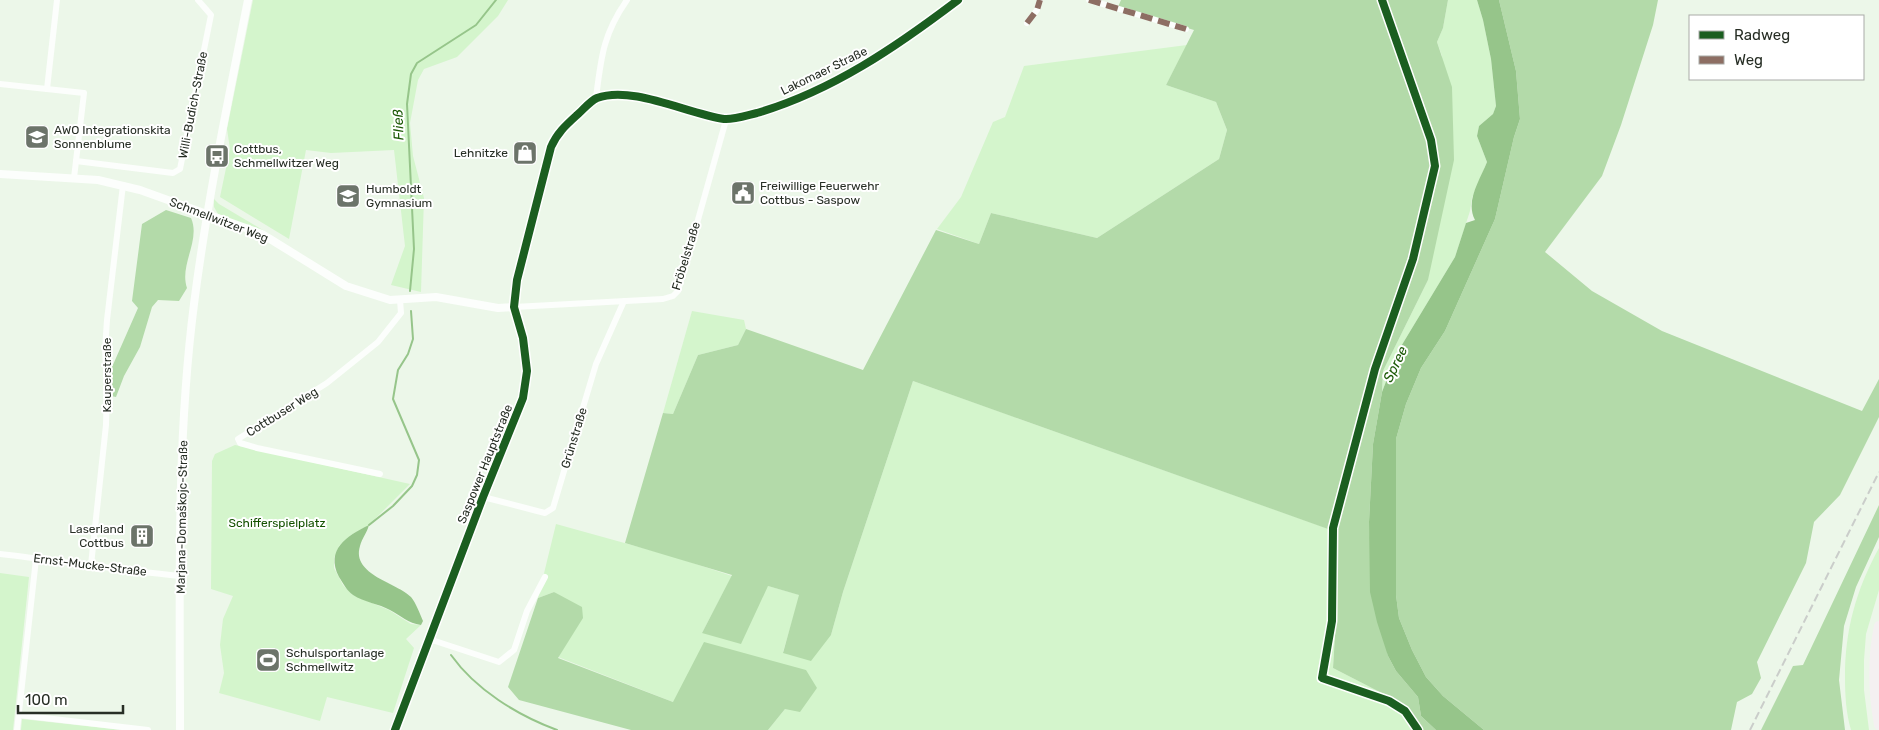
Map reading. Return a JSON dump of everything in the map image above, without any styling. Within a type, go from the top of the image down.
[{"type":"main road","points":[[1879,626],[1874,655],[1879,725]]},
{"type":"street","points":[[47,89],[57,0]]},
{"type":"street","name":"Willi-Budich-Straße","points":[[76,160],[173,173],[180,170],[211,16],[198,0]]},
{"type":"street","name":"Marjana-Domaškojc-Straße","points":[[180,730],[182,459],[194,304],[206,214],[248,0]]},
{"type":"street","points":[[596,98],[600,64],[608,30],[627,0]]},
{"type":"street","name":"Lakomaer Straße","points":[[596,98],[626,95],[726,120],[756,113],[800,98],[843,77],[883,54],[958,0]]},
{"type":"street","points":[[1027,23],[1037,10],[1040,0]]},
{"type":"street","points":[[1088,0],[1186,29]]},
{"type":"street","points":[[0,84],[84,93],[74,178]]},
{"type":"street","name":"Saspower Hauptstraße","points":[[395,730],[524,393],[527,371],[524,338],[514,307],[517,280],[551,147],[562,129],[596,98]]},
{"type":"street","name":"Fröbelstraße","points":[[514,307],[663,300],[673,296],[678,291],[726,120]]},
{"type":"street","name":"Schmellwitzer Weg","points":[[0,174],[74,178],[123,185],[262,234],[346,286],[390,300],[436,297],[498,308],[514,307]]},
{"type":"street","name":"Kauperstraße","points":[[91,565],[106,426],[107,386],[105,350],[107,320],[123,185]]},
{"type":"street","name":"Cottbuser Weg","points":[[380,474],[257,448],[240,443],[238,439],[327,383],[378,342],[401,313],[400,300]]},
{"type":"street","name":"Grünstraße","points":[[483,497],[545,513],[553,508],[596,364],[624,301]]},
{"type":"street","name":"Ernst-Mucke-Straße","points":[[0,554],[180,576]]},
{"type":"street","points":[[17,730],[36,558]]},
{"type":"street","points":[[429,639],[500,662],[514,650],[527,611],[545,577]]},
{"type":"street","points":[[19,715],[148,730]]},
{"type":"green space","points":[[253,0],[508,0],[498,16],[457,57],[424,69],[418,80],[410,123],[413,156],[424,198],[421,292],[391,285],[405,246],[394,150],[331,153],[306,150],[289,239],[220,197],[230,149],[227,129]]},
{"type":"green space","points":[[1448,0],[1477,0],[1483,20],[1491,59],[1496,106],[1493,114],[1479,126],[1477,136],[1487,162],[1472,198],[1470,211],[1455,257],[1397,353],[1382,392],[1383,371],[1428,280],[1442,56],[1437,42],[1443,28]]},
{"type":"green space","points":[[1187,45],[1166,85],[1216,102],[1227,130],[1219,159],[1097,238],[991,213],[979,244],[937,229],[961,197],[993,122],[1005,117],[1024,66]]},
{"type":"green space","points":[[214,199],[219,204],[271,235],[218,214],[214,207]]},
{"type":"green space","points":[[692,311],[744,320],[746,329],[738,345],[698,355],[673,414],[663,413]]},
{"type":"green space","points":[[913,381],[1329,529],[1336,619],[1333,668],[1405,705],[1422,730],[768,730],[785,709],[817,688],[673,702],[558,657],[582,618],[554,592],[538,598],[556,524],[675,557],[732,576],[702,633],[768,586],[800,595],[783,652],[831,635],[843,592]]},
{"type":"green space","name":"Schifferspielplatz","points":[[235,445],[410,484],[369,525],[351,535],[339,546],[334,558],[334,568],[343,585],[353,595],[389,610],[411,624],[421,625],[406,639],[414,648],[393,713],[327,697],[320,721],[219,693],[224,673],[220,645],[223,619],[233,596],[211,589],[212,461],[215,454]]},
{"type":"green space","points":[[1879,548],[1879,590],[1866,634],[1864,660],[1864,690],[1869,730],[1851,730],[1845,690],[1847,643],[1858,595]]},
{"type":"green space","points":[[0,573],[29,577],[13,730],[0,730]]},
{"type":"green space","points":[[22,719],[122,730],[21,730]]},
{"type":"shaded area","points":[[1121,0],[1448,0],[1443,28],[1437,42],[1452,87],[1454,160],[1428,280],[1383,371],[1382,392],[1373,444],[1369,522],[1371,553],[1388,656],[1396,671],[1418,697],[1421,716],[1436,730],[1422,730],[1405,705],[1333,668],[1336,619],[1328,529],[913,381],[843,592],[831,635],[811,661],[783,653],[799,595],[768,586],[741,644],[702,633],[732,575],[625,543],[663,413],[673,414],[698,355],[738,345],[746,329],[863,370],[936,230],[979,244],[991,213],[1097,238],[1219,159],[1227,130],[1216,102],[1166,85],[1194,30],[1118,7]]},
{"type":"shaded area","points":[[1499,0],[1658,0],[1653,25],[1621,125],[1602,176],[1545,252],[1592,291],[1662,331],[1862,411],[1879,379],[1879,417],[1840,495],[1814,522],[1806,563],[1757,662],[1761,678],[1752,694],[1737,702],[1731,730],[1484,730],[1443,696],[1426,677],[1399,618],[1396,595],[1396,439],[1406,404],[1421,368],[1445,331],[1495,219],[1520,119],[1516,71]]},
{"type":"shaded area","points":[[166,210],[191,218],[193,235],[186,270],[187,288],[179,301],[158,300],[152,307],[140,347],[124,376],[116,397],[111,396],[112,367],[138,308],[132,301],[142,224]]},
{"type":"shaded area","points":[[1879,505],[1879,537],[1856,587],[1844,626],[1839,680],[1845,730],[1761,730],[1793,666],[1803,665]]},
{"type":"shaded area","points":[[554,592],[582,607],[583,618],[558,658],[673,702],[704,642],[806,670],[817,688],[800,712],[785,709],[768,730],[631,730],[519,700],[508,687],[538,598]]},
{"type":"water","name":"Spree","points":[[1477,0],[1499,0],[1516,71],[1520,119],[1495,219],[1445,331],[1421,368],[1406,404],[1396,439],[1396,595],[1399,618],[1426,677],[1443,696],[1484,730],[1436,730],[1421,716],[1418,697],[1396,671],[1388,656],[1370,592],[1369,522],[1373,444],[1382,392],[1397,353],[1455,257],[1466,223],[1475,220],[1472,213],[1473,198],[1477,183],[1487,162],[1477,136],[1479,126],[1493,114],[1496,106],[1491,59]]},
{"type":"water","points":[[369,525],[360,546],[359,556],[362,564],[377,577],[411,597],[423,621],[421,625],[412,623],[386,608],[353,595],[339,577],[335,567],[335,559],[340,545],[353,534]]},
{"type":"waterway","name":"Fließ","points":[[410,291],[414,249],[407,104],[411,74],[417,63],[476,25],[496,0]]},
{"type":"waterway","name":"Fließ","points":[[369,525],[393,506],[412,486],[417,475],[419,460],[393,399],[398,370],[408,354],[413,339],[411,311]]},
{"type":"waterway","points":[[451,655],[472,679],[498,700],[527,717],[557,730]]},
{"type":"railway","points":[[1750,730],[1879,472]]},
{"type":"marked path","points":[[1027,23],[1037,10],[1040,0]]},
{"type":"marked path","points":[[1089,0],[1186,29]]},
{"type":"cycle path","points":[[395,730],[483,497],[523,398],[527,371],[523,338],[514,307],[517,280],[551,147],[559,133],[592,101],[611,95],[643,98],[724,119],[757,113],[785,104],[837,80],[887,51],[958,0]]},
{"type":"cycle path","points":[[1382,0],[1431,140],[1435,166],[1413,259],[1375,369],[1333,528],[1332,621],[1322,678],[1389,701],[1405,711],[1418,730]]},
{"type":"place","name":"AWO Integrationskita Sonnenblume","points":[[37,137]]},
{"type":"place","name":"Lehnitzke","points":[[525,153]]},
{"type":"place","name":"Cottbus, Schmellwitzer Weg","points":[[217,156]]},
{"type":"place","name":"Freiwillige Feuerwehr Cottbus - Saspow","points":[[743,193]]},
{"type":"place","name":"Humboldt Gymnasium","points":[[348,196]]},
{"type":"place","name":"Laserland Cottbus","points":[[142,536]]},
{"type":"place","name":"Schulsportanlage Schmellwitz","points":[[268,660]]}]
